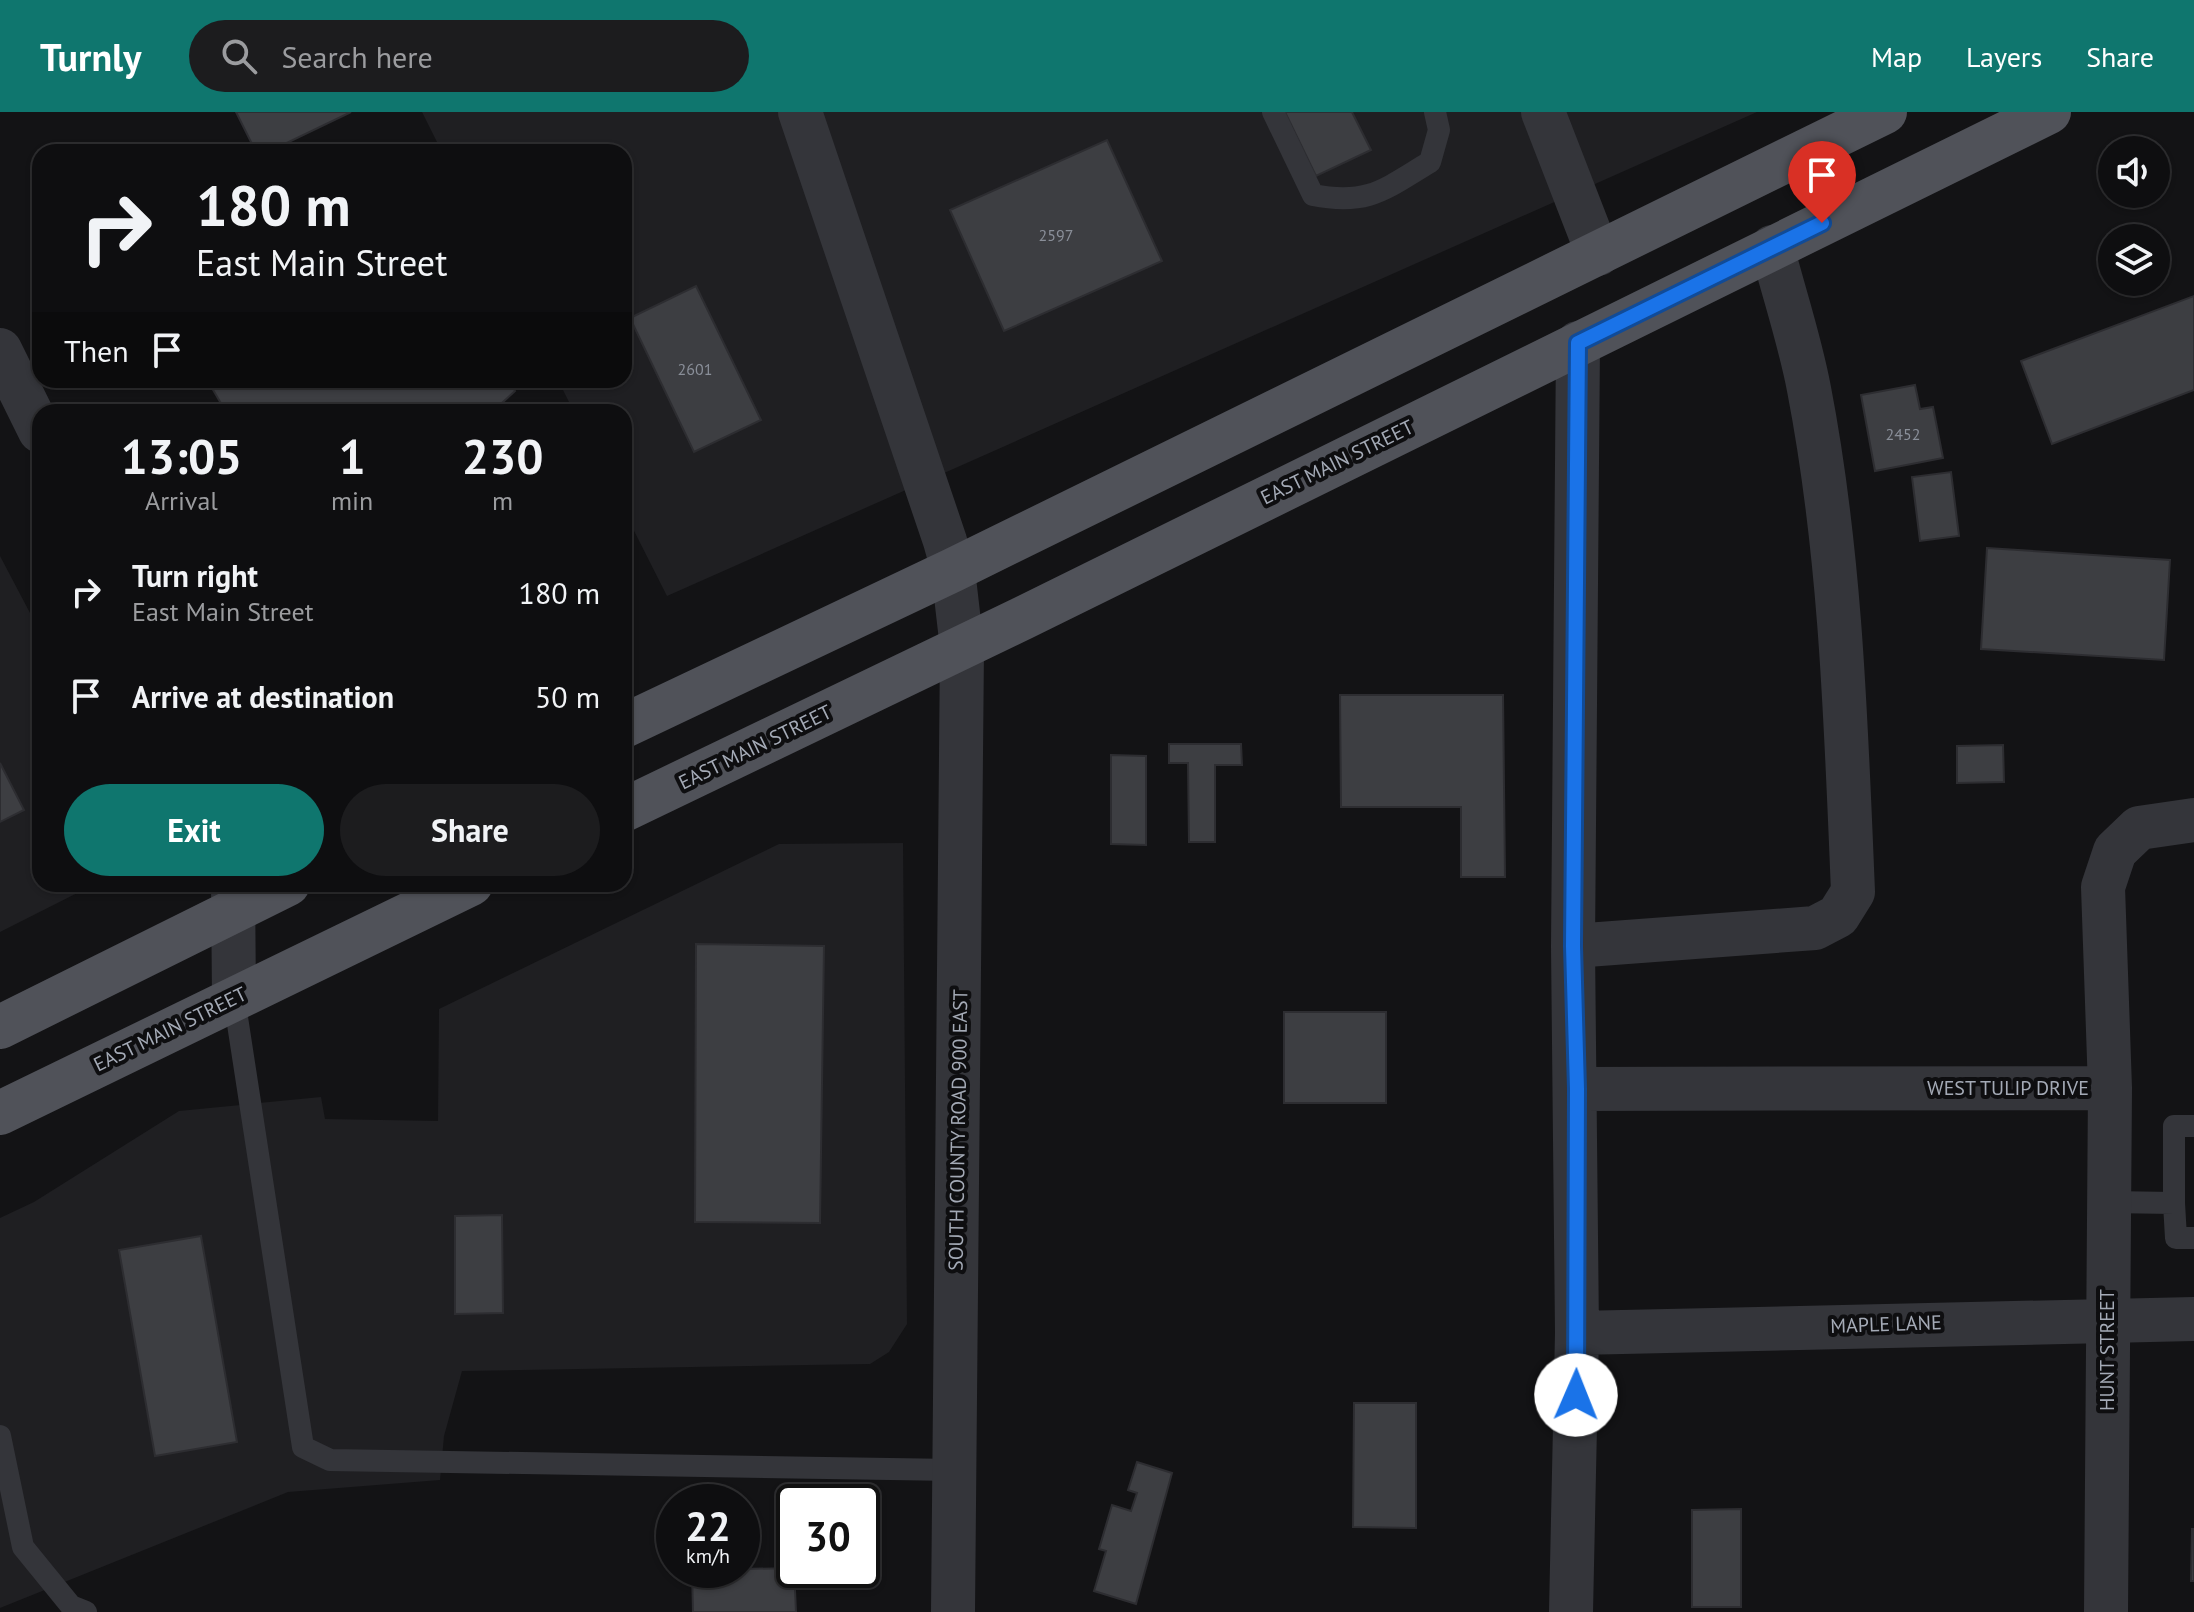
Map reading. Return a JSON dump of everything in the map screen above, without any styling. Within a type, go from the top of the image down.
[{"type":"main road","points":[[632,722],[953,570],[1885,112]]},
{"type":"main road","name":"EAST MAIN STREET","points":[[632,806],[962,648],[2049,112]]},
{"type":"main road","points":[[0,1027],[233,897],[254,892]]},
{"type":"main road","name":"EAST MAIN STREET","points":[[0,1113],[454,892]]},
{"type":"street","name":"SOUTH COUNTY ROAD 900 EAST","points":[[800,112],[953,570],[962,648],[953,1612]]},
{"type":"street","points":[[1543,112],[1598,254]]},
{"type":"street","points":[[1573,946],[1815,928],[1838,916],[1853,892],[1844,664],[1825,482],[1809,386],[1772,247]]},
{"type":"street","points":[[1571,1612],[1577,1333],[1577,1089],[1573,946],[1578,343]]},
{"type":"street","points":[[0,350],[25,429]]},
{"type":"street","name":"WEST TULIP DRIVE","points":[[1577,1089],[2110,1088],[2103,887],[2107,866],[2115,851],[2139,828],[2194,820]]},
{"type":"street","points":[[233,897],[234,998]]},
{"type":"street","name":"HUNT STREET","points":[[2106,1612],[2110,1088]]},
{"type":"street","name":"MAPLE LANE","points":[[1577,1333],[2107,1318],[2194,1319]]},
{"type":"lane","points":[[1273,112],[1313,195],[1343,201],[1375,195],[1430,162],[1437,121]]},
{"type":"lane","points":[[234,998],[303,1447],[330,1460],[954,1470]]},
{"type":"lane","points":[[2194,1126],[2174,1126],[2176,1238],[2194,1238]]},
{"type":"lane","points":[[2109,1202],[2174,1203]]},
{"type":"lane","points":[[0,1436],[23,1547],[71,1606],[86,1612]]},
{"type":"shaded area","points":[[422,112],[1757,112],[667,596],[632,527],[632,404],[570,404],[562,388],[632,388],[632,144],[438,144]]},
{"type":"shaded area","points":[[0,556],[32,617],[32,892],[79,892],[0,932]]},
{"type":"shaded area","points":[[903,843],[907,1324],[889,1352],[870,1364],[462,1371],[444,1436],[440,1480],[288,1492],[0,1608],[0,1218],[34,1202],[179,1111],[321,1097],[325,1119],[438,1121],[439,1009],[779,844]]},
{"type":"building","points":[[236,112],[351,112],[285,144],[252,144]]},
{"type":"building","points":[[1285,112],[1352,112],[1371,150],[1316,176]]},
{"type":"building","points":[[1107,140],[1162,261],[1004,331],[950,210]]},
{"type":"building","points":[[696,286],[761,420],[694,452],[632,317]]},
{"type":"building","points":[[2194,296],[2194,390],[2052,444],[2021,361]]},
{"type":"building","points":[[1915,385],[1920,409],[1933,407],[1943,458],[1875,471],[1861,395]]},
{"type":"building","points":[[212,388],[513,388],[515,391],[501,404],[221,404]]},
{"type":"building","points":[[1951,472],[1959,536],[1920,541],[1912,477]]},
{"type":"building","points":[[1987,548],[2170,560],[2164,660],[1981,649]]},
{"type":"building","points":[[1340,695],[1503,695],[1505,877],[1461,877],[1461,807],[1341,807]]},
{"type":"building","points":[[1169,744],[1241,744],[1242,765],[1215,765],[1215,842],[1189,842],[1188,763],[1169,763]]},
{"type":"building","points":[[2003,745],[2004,782],[1957,783],[1957,746]]},
{"type":"building","points":[[1111,755],[1146,756],[1146,845],[1111,844]]},
{"type":"building","points":[[0,763],[24,810],[0,822]]},
{"type":"building","points":[[696,944],[824,946],[820,1223],[695,1222]]},
{"type":"building","points":[[1284,1012],[1386,1012],[1386,1103],[1284,1103]]},
{"type":"building","points":[[502,1215],[503,1313],[455,1314],[455,1216]]},
{"type":"building","points":[[201,1236],[237,1442],[155,1456],[119,1250]]},
{"type":"building","points":[[1354,1403],[1416,1403],[1416,1528],[1353,1527]]},
{"type":"building","points":[[1137,1462],[1172,1473],[1136,1604],[1094,1591],[1106,1551],[1099,1549],[1112,1505],[1131,1511],[1137,1493],[1128,1490]]},
{"type":"building","points":[[1741,1509],[1741,1607],[1692,1607],[1692,1510]]},
{"type":"building","points":[[2194,1529],[2194,1581],[2191,1581]]},
{"type":"building","points":[[776,1568],[776,1588],[795,1588],[796,1612],[693,1612],[692,1588],[760,1588],[760,1569]]},
{"type":"route","points":[[1576,1395],[1577,1089],[1573,946],[1578,343],[1822,223]]}]
